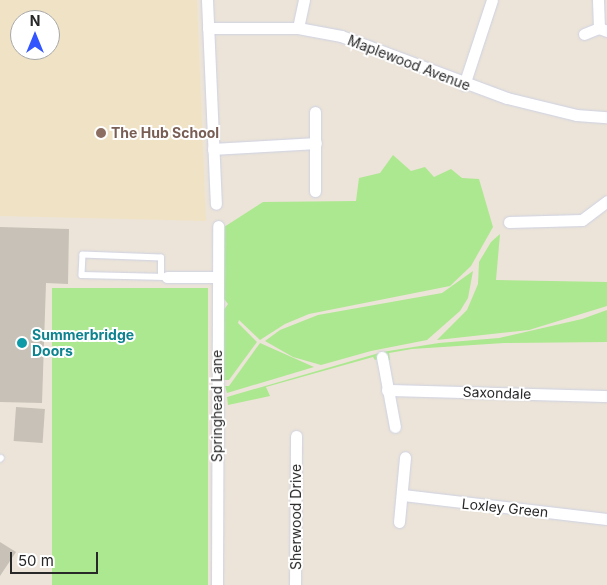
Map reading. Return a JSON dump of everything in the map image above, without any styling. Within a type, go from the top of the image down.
[{"type":"street","points":[[207,0],[216,204]]},
{"type":"street","points":[[298,28],[304,0]]},
{"type":"street","points":[[464,85],[492,0]]},
{"type":"street","points":[[584,34],[603,30],[598,0]]},
{"type":"street","name":"Maplewood Avenue","points":[[208,28],[298,28],[341,36],[380,49],[464,85],[576,115],[607,118]]},
{"type":"street","points":[[315,112],[315,191]]},
{"type":"street","points":[[214,149],[316,143]]},
{"type":"street","points":[[509,222],[582,220],[607,201]]},
{"type":"street","name":"Springhead Lane","points":[[216,585],[218,226]]},
{"type":"street","points":[[164,277],[218,277]]},
{"type":"street","points":[[382,357],[395,427]]},
{"type":"street","name":"Saxondale","points":[[387,390],[607,396]]},
{"type":"street","name":"Sherwood Drive","points":[[295,585],[291,448],[296,436]]},
{"type":"street","points":[[399,522],[403,496],[405,457]]},
{"type":"street","name":"Loxley Green","points":[[403,496],[607,519]]},
{"type":"lane","points":[[83,255],[162,258],[164,277],[82,275],[83,255]]},
{"type":"shaded area","name":"The Hub School","points":[[0,0],[197,0],[206,221],[0,216]]},
{"type":"green space","points":[[393,155],[411,171],[425,167],[434,177],[451,169],[462,178],[479,179],[493,227],[471,266],[450,286],[309,314],[285,324],[260,340],[239,320],[238,323],[257,342],[229,380],[224,380],[223,311],[228,304],[221,295],[221,229],[263,202],[356,201],[359,178],[380,173]]},
{"type":"green space","points":[[500,234],[496,280],[607,282],[607,306],[529,330],[437,340],[467,310],[478,284],[479,262],[491,242]]},
{"type":"green space","points":[[473,271],[468,298],[460,311],[427,340],[371,351],[321,365],[293,357],[265,341],[280,330],[318,315],[442,293]]},
{"type":"green space","points":[[52,288],[208,288],[208,585],[52,585]]},
{"type":"green space","points":[[607,310],[607,342],[504,343],[412,349],[389,353],[390,360],[384,361],[382,352],[439,343],[499,338],[582,319]]},
{"type":"green space","points":[[260,343],[314,367],[227,393],[225,386],[229,386]]},
{"type":"green space","points":[[379,353],[380,359],[375,360],[373,357],[266,387],[270,396],[228,405],[227,397]]},
{"type":"building","name":"Summerbridge Doors","points":[[0,227],[69,229],[68,284],[46,283],[42,403],[0,402]]},
{"type":"building","points":[[16,407],[45,409],[43,443],[14,441]]},
{"type":"building","points":[[0,542],[16,552],[0,576]]},
{"type":"place","name":"The Hub School","points":[[101,133]]},
{"type":"place","name":"Summerbridge Doors","points":[[22,343]]}]
